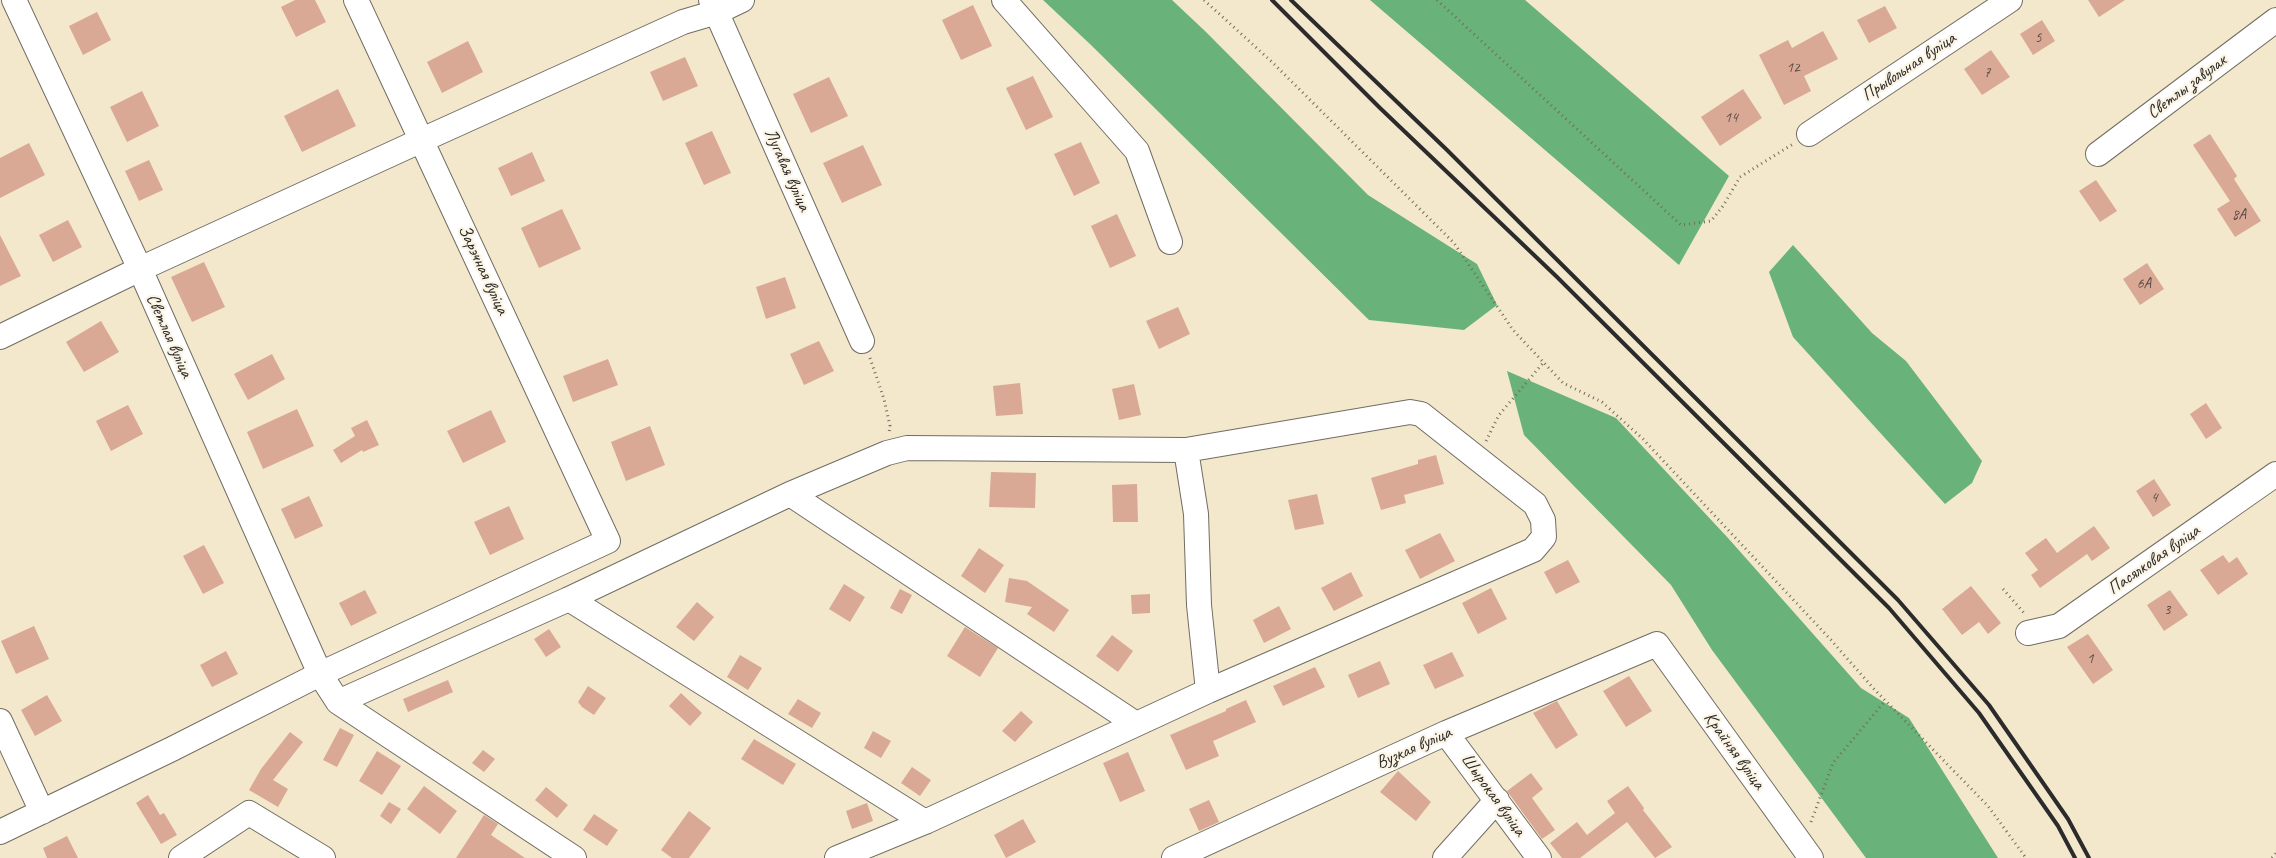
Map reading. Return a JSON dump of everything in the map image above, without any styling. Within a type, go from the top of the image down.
[{"type":"street","name":"Светлая вуліца","points":[[14,0],[140,269],[320,674],[338,702]]},
{"type":"street","name":"Зарэчная вуліца","points":[[320,674],[608,541],[356,0]]},
{"type":"street","points":[[0,337],[140,269],[683,22],[714,6],[742,0]]},
{"type":"street","points":[[1004,0],[1136,151],[1170,242]]},
{"type":"street","name":"Прывольная вуліца","points":[[1809,134],[2010,0]]},
{"type":"street","name":"Лугавая вуліца","points":[[714,6],[862,341]]},
{"type":"street","name":"Светлы завулак","points":[[2098,154],[2276,20]]},
{"type":"street","points":[[338,702],[569,599],[790,494],[887,453],[907,448],[1186,450],[1410,412],[1420,414],[1535,504],[1543,520],[1544,537],[1533,550],[1208,691],[925,822],[836,858]]},
{"type":"street","points":[[1186,450],[1196,514],[1199,605],[1208,691]]},
{"type":"street","name":"Пасялковая вуліца","points":[[2033,632],[2059,626],[2276,474]]},
{"type":"street","points":[[790,494],[1136,724]]},
{"type":"street","points":[[569,599],[925,822]]},
{"type":"street","name":"Вузкая вуліца","points":[[1174,858],[1446,733],[1657,644]]},
{"type":"street","name":"Крайняя вуліца","points":[[1657,644],[1808,855]]},
{"type":"street","points":[[0,832],[320,674]]},
{"type":"street","points":[[338,702],[574,858]]},
{"type":"street","points":[[0,721],[42,812]]},
{"type":"street","name":"Шырокая вуліца","points":[[1446,733],[1539,858]]},
{"type":"street","points":[[1446,858],[1497,800]]},
{"type":"street","points":[[181,858],[249,813],[323,858]]},
{"type":"path","points":[[1204,0],[1272,62],[1454,243],[1513,330],[1543,363],[1563,383],[1602,402],[1643,439],[1885,701],[1988,806],[2026,858]]},
{"type":"path","points":[[1437,0],[1682,226],[1711,221],[1723,206],[1740,177],[1809,134]]},
{"type":"path","points":[[862,341],[884,399],[890,426],[887,453]]},
{"type":"path","points":[[1478,459],[1499,416],[1543,363]]},
{"type":"path","points":[[2002,589],[2033,632]]},
{"type":"path","points":[[1808,855],[1812,817],[1833,763],[1885,701]]},
{"type":"path","points":[[2272,858],[2276,853]]},
{"type":"green space","points":[[1043,0],[1172,0],[1368,195],[1477,264],[1497,305],[1464,330],[1369,320],[1091,45]]},
{"type":"green space","points":[[1370,0],[1525,0],[1729,176],[1679,265]]},
{"type":"green space","points":[[1793,245],[1872,333],[1906,361],[1982,461],[1972,483],[1945,504],[1793,337],[1769,272]]},
{"type":"green space","points":[[1507,371],[1616,418],[1728,538],[1861,688],[1909,718],[1998,858],[1866,858],[1712,650],[1671,585],[1524,435]]},
{"type":"building","points":[[295,0],[315,0],[326,22],[296,37],[281,7]]},
{"type":"building","points":[[2088,0],[2125,0],[2099,17]]},
{"type":"building","points":[[973,5],[992,46],[961,60],[942,20]]},
{"type":"building","points":[[1885,6],[1897,28],[1869,43],[1857,20]]},
{"type":"building","points":[[97,12],[111,40],[83,55],[69,26]]},
{"type":"building","points":[[2042,20],[2055,41],[2033,55],[2020,34]]},
{"type":"building","points":[[1823,31],[1838,59],[1804,76],[1811,91],[1784,105],[1759,55],[1788,40],[1792,48]]},
{"type":"building","points":[[468,41],[483,72],[442,93],[427,62]]},
{"type":"building","points":[[1991,50],[2010,77],[1982,95],[1964,69]]},
{"type":"building","points":[[685,57],[698,86],[663,101],[650,72]]},
{"type":"building","points":[[1033,76],[1053,117],[1026,130],[1006,88]]},
{"type":"building","points":[[829,77],[848,116],[811,133],[793,94]]},
{"type":"building","points":[[338,89],[356,126],[302,152],[284,116]]},
{"type":"building","points":[[1743,89],[1762,118],[1720,146],[1701,117]]},
{"type":"building","points":[[142,91],[159,126],[127,142],[110,107]]},
{"type":"building","points":[[712,131],[731,173],[704,185],[685,143]]},
{"type":"building","points":[[2210,134],[2237,176],[2234,179],[2261,221],[2235,237],[2217,209],[2230,201],[2193,145]]},
{"type":"building","points":[[1081,142],[1100,183],[1074,196],[1054,154]]},
{"type":"building","points":[[29,143],[45,175],[0,198],[0,158]]},
{"type":"building","points":[[863,145],[882,185],[842,203],[823,163]]},
{"type":"building","points":[[532,152],[545,181],[511,196],[498,168]]},
{"type":"building","points":[[149,160],[163,190],[139,201],[125,171]]},
{"type":"building","points":[[2096,180],[2117,211],[2100,222],[2079,191]]},
{"type":"building","points":[[562,209],[581,249],[539,268],[521,228]]},
{"type":"building","points":[[1117,214],[1136,256],[1110,268],[1091,226]]},
{"type":"building","points":[[68,220],[82,247],[53,262],[39,235]]},
{"type":"building","points":[[0,235],[21,276],[0,286]]},
{"type":"building","points":[[204,262],[225,307],[192,322],[171,277]]},
{"type":"building","points":[[2147,263],[2164,289],[2140,305],[2123,279]]},
{"type":"building","points":[[785,277],[796,308],[766,319],[756,287]]},
{"type":"building","points":[[1178,307],[1190,334],[1159,349],[1146,321]]},
{"type":"building","points":[[101,321],[119,352],[84,372],[66,342]]},
{"type":"building","points":[[819,341],[834,371],[804,385],[790,354]]},
{"type":"building","points":[[272,354],[285,379],[248,400],[234,374]]},
{"type":"building","points":[[608,359],[618,385],[573,402],[563,376]]},
{"type":"building","points":[[1020,383],[1023,414],[996,416],[993,386]]},
{"type":"building","points":[[1134,384],[1141,415],[1119,420],[1112,389]]},
{"type":"building","points":[[2206,403],[2222,428],[2206,439],[2190,414]]},
{"type":"building","points":[[128,405],[143,434],[111,451],[96,421]]},
{"type":"building","points":[[297,409],[314,446],[263,469],[247,432]]},
{"type":"building","points":[[491,410],[506,442],[463,463],[447,431]]},
{"type":"building","points":[[367,420],[379,445],[363,452],[362,450],[341,463],[333,450],[355,436],[351,428]]},
{"type":"building","points":[[650,426],[665,465],[626,481],[611,442]]},
{"type":"building","points":[[1436,455],[1444,484],[1404,495],[1406,503],[1381,510],[1371,478],[1418,464],[1418,460]]},
{"type":"building","points":[[991,472],[1036,473],[1035,508],[989,507]]},
{"type":"building","points":[[2154,479],[2171,505],[2153,517],[2136,491]]},
{"type":"building","points":[[1137,484],[1138,522],[1113,522],[1112,485]]},
{"type":"building","points":[[1317,494],[1324,524],[1295,530],[1288,500]]},
{"type":"building","points":[[309,496],[323,526],[295,539],[281,509]]},
{"type":"building","points":[[509,506],[524,539],[490,555],[474,522]]},
{"type":"building","points":[[2094,526],[2110,548],[2092,561],[2087,554],[2040,588],[2031,575],[2038,570],[2025,553],[2046,538],[2057,553]]},
{"type":"building","points":[[1440,533],[1455,561],[1420,579],[1405,550]]},
{"type":"building","points":[[204,545],[224,583],[203,594],[183,556]]},
{"type":"building","points":[[979,548],[1004,565],[985,593],[961,576]]},
{"type":"building","points":[[2223,555],[2229,563],[2237,557],[2248,574],[2218,595],[2200,570]]},
{"type":"building","points":[[1568,560],[1580,582],[1556,594],[1544,572]]},
{"type":"building","points":[[1351,572],[1363,596],[1334,611],[1321,588]]},
{"type":"building","points":[[1009,578],[1027,581],[1069,610],[1054,632],[1027,614],[1032,607],[1005,602]]},
{"type":"building","points":[[844,584],[865,597],[850,622],[829,609]]},
{"type":"building","points":[[1971,586],[2001,623],[1988,634],[1979,622],[1962,635],[1942,609]]},
{"type":"building","points":[[1491,588],[1507,619],[1478,634],[1462,603]]},
{"type":"building","points":[[900,589],[912,595],[902,614],[890,608]]},
{"type":"building","points":[[365,590],[377,613],[351,626],[339,603]]},
{"type":"building","points":[[2170,590],[2188,615],[2164,631],[2147,605]]},
{"type":"building","points":[[1150,594],[1150,613],[1132,614],[1131,595]]},
{"type":"building","points":[[697,602],[714,617],[694,641],[676,627]]},
{"type":"building","points":[[1279,606],[1291,629],[1264,643],[1253,620]]},
{"type":"building","points":[[34,626],[49,659],[16,674],[1,641]]},
{"type":"building","points":[[965,627],[998,648],[980,677],[947,656]]},
{"type":"building","points":[[549,629],[561,647],[546,657],[534,639]]},
{"type":"building","points":[[2088,634],[2113,670],[2093,684],[2067,647]]},
{"type":"building","points":[[1112,635],[1133,651],[1118,672],[1096,656]]},
{"type":"building","points":[[226,651],[238,674],[212,687],[200,665]]},
{"type":"building","points":[[1452,652],[1464,676],[1435,689],[1423,665]]},
{"type":"building","points":[[740,655],[762,668],[748,690],[727,677]]},
{"type":"building","points":[[1380,661],[1390,684],[1358,698],[1348,675]]},
{"type":"building","points":[[1315,667],[1325,687],[1283,706],[1273,686]]},
{"type":"building","points":[[1629,676],[1652,711],[1626,727],[1603,691]]},
{"type":"building","points":[[448,680],[453,692],[408,712],[403,699]]},
{"type":"building","points":[[588,686],[606,698],[594,715],[578,702]]},
{"type":"building","points":[[681,693],[702,713],[690,726],[669,706]]},
{"type":"building","points":[[47,695],[62,721],[35,736],[21,710]]},
{"type":"building","points":[[798,699],[821,713],[812,728],[788,714]]},
{"type":"building","points":[[1246,700],[1256,722],[1213,741],[1219,756],[1186,770],[1170,735],[1226,711],[1226,709]]},
{"type":"building","points":[[1557,701],[1578,735],[1556,749],[1533,713]]},
{"type":"building","points":[[1021,711],[1033,722],[1015,742],[1002,731]]},
{"type":"building","points":[[340,728],[354,735],[337,767],[323,760]]},
{"type":"building","points":[[873,731],[891,741],[881,758],[864,748]]},
{"type":"building","points":[[290,732],[303,742],[273,780],[288,789],[278,807],[249,790],[261,769]]},
{"type":"building","points":[[754,739],[796,764],[783,785],[741,759]]},
{"type":"building","points":[[483,750],[495,759],[484,772],[472,763]]},
{"type":"building","points":[[377,751],[401,766],[382,795],[359,781]]},
{"type":"building","points":[[1128,752],[1145,791],[1120,802],[1103,763]]},
{"type":"building","points":[[912,767],[931,780],[920,796],[901,783]]},
{"type":"building","points":[[1398,771],[1431,802],[1416,821],[1380,792]]},
{"type":"building","points":[[1531,773],[1543,789],[1532,798],[1555,830],[1542,839],[1507,791]]},
{"type":"building","points":[[424,786],[457,811],[440,834],[407,809]]},
{"type":"building","points":[[1628,786],[1644,808],[1643,810],[1672,847],[1655,858],[1627,822],[1580,858],[1562,858],[1550,843],[1577,822],[1587,835],[1615,813],[1607,801]]},
{"type":"building","points":[[546,787],[568,805],[557,818],[535,800]]},
{"type":"building","points":[[148,795],[160,815],[164,813],[177,835],[161,844],[136,803]]},
{"type":"building","points":[[1209,800],[1219,822],[1199,831],[1189,809]]},
{"type":"building","points":[[389,802],[401,809],[391,824],[380,816]]},
{"type":"building","points":[[867,803],[873,821],[852,829],[846,811]]},
{"type":"building","points":[[689,811],[711,828],[689,858],[672,858],[661,850]]},
{"type":"building","points":[[594,814],[618,830],[607,846],[583,830]]},
{"type":"building","points":[[484,815],[498,824],[491,835],[525,858],[456,858]]},
{"type":"building","points":[[1023,819],[1036,842],[1006,858],[994,835]]},
{"type":"building","points":[[67,836],[78,858],[47,858],[43,848]]},
{"type":"railway","points":[[1272,0],[1380,108],[1557,277],[1889,608],[1979,713],[2058,826],[2075,858]]},
{"type":"railway","points":[[1291,0],[1447,150],[1898,600],[1989,705],[2068,819],[2089,858]]}]
